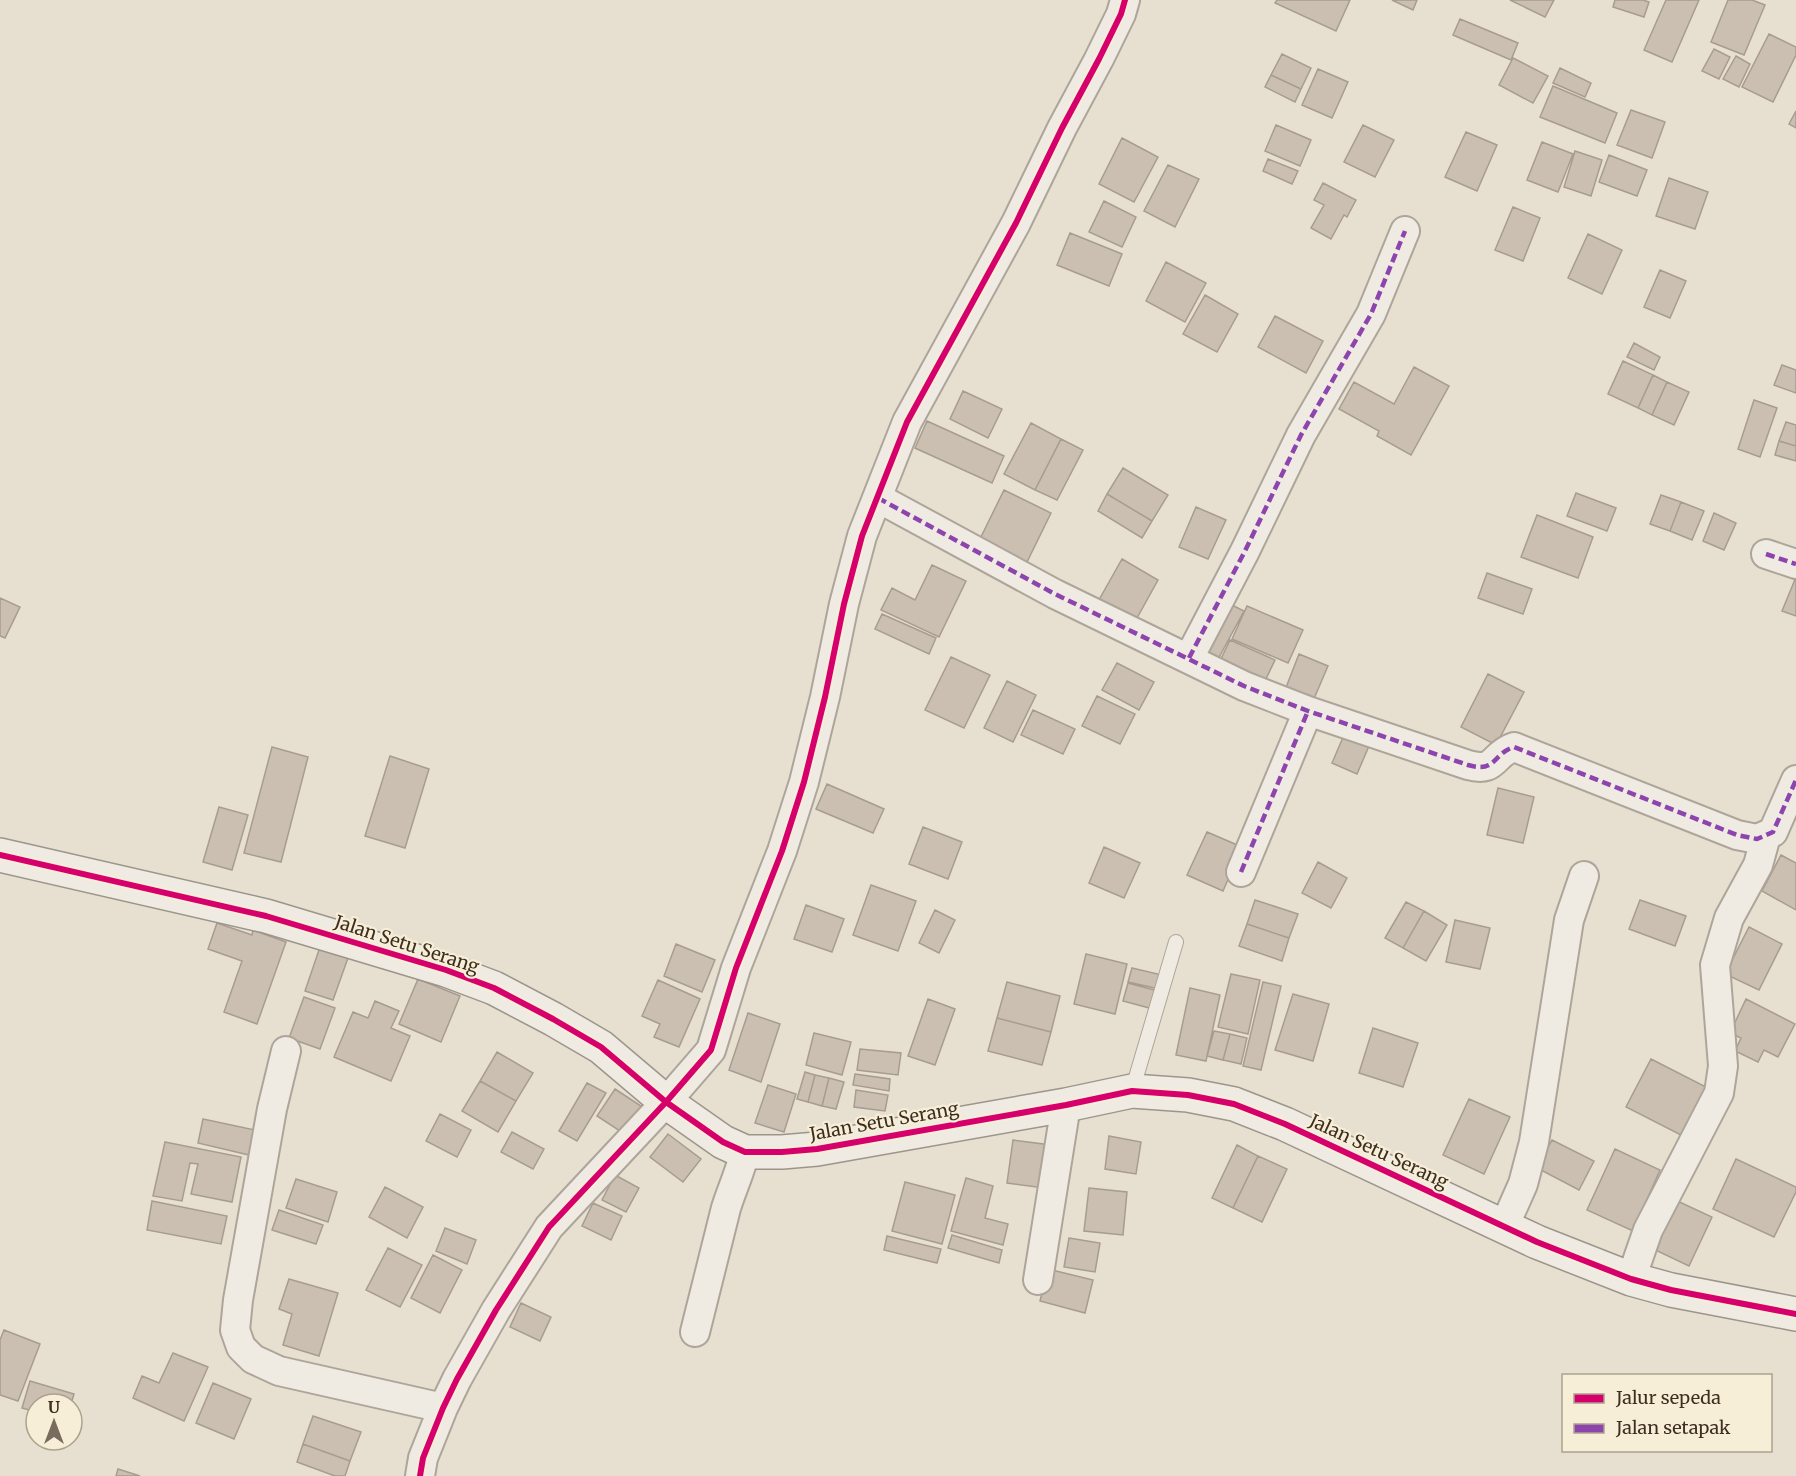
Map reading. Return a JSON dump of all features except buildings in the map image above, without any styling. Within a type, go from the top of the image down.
[{"type":"street","points":[[420,1476],[423,1458],[443,1408],[496,1310],[549,1227],[666,1102],[711,1050],[736,968],[782,851],[804,782],[823,707],[844,604],[862,536],[907,422],[1016,223],[1121,14],[1125,0]]},
{"type":"street","points":[[1189,658],[1245,551],[1300,435],[1371,314],[1405,231]]},
{"type":"street","points":[[878,498],[1055,594],[1244,686],[1308,711],[1476,767],[1483,768],[1491,764],[1505,750],[1514,747],[1744,837],[1757,839],[1773,832],[1796,780]]},
{"type":"street","points":[[1766,554],[1796,564]]},
{"type":"street","points":[[1241,872],[1308,711]]},
{"type":"street","points":[[1631,1279],[1648,1230],[1719,1093],[1723,1066],[1715,964],[1729,918],[1758,865],[1766,836]]},
{"type":"street","name":"Jalan Setu Serang","points":[[0,855],[266,916],[446,970],[494,988],[601,1047],[666,1102],[723,1142],[745,1152],[817,1149],[1066,1105],[1132,1091],[1188,1095],[1234,1104],[1285,1124],[1504,1227],[1631,1279],[1671,1290],[1796,1314]]},
{"type":"street","points":[[1504,1227],[1522,1184],[1534,1142],[1569,920],[1584,876]]},
{"type":"street","points":[[286,1051],[272,1109],[238,1300],[235,1330],[241,1347],[253,1359],[279,1371],[443,1408]]},
{"type":"street","points":[[1038,1280],[1066,1105]]},
{"type":"street","points":[[695,1332],[726,1208],[745,1152]]},
{"type":"lane","points":[[1132,1091],[1176,942]]},
{"type":"marked path","points":[[1189,658],[1245,551],[1301,435],[1371,314],[1405,231]]},
{"type":"marked path","points":[[878,498],[1055,594],[1244,686],[1308,711],[1468,765],[1484,767],[1514,747],[1737,835],[1757,839],[1773,832],[1796,780]]},
{"type":"marked path","points":[[1766,554],[1796,564]]},
{"type":"marked path","points":[[1241,872],[1308,711]]},
{"type":"cycle path","points":[[420,1476],[423,1458],[457,1379],[496,1310],[549,1227],[666,1102],[711,1050],[736,968],[782,851],[804,782],[825,697],[844,604],[862,536],[907,422],[1016,223],[1121,14],[1125,0]]},
{"type":"cycle path","points":[[0,855],[266,916],[446,970],[494,988],[601,1047],[666,1102],[723,1142],[745,1152],[817,1149],[1066,1105],[1132,1091],[1188,1095],[1234,1104],[1285,1124],[1537,1242],[1631,1279],[1671,1290],[1796,1314]]}]
